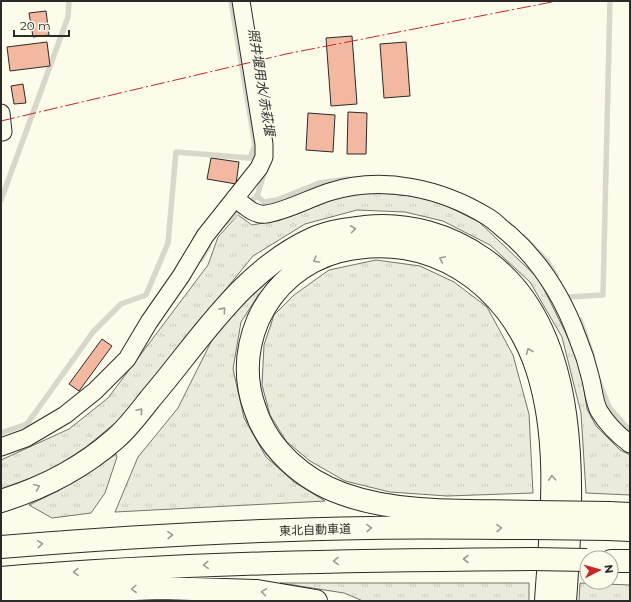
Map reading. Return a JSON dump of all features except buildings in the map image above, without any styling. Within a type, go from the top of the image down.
[{"type":"highway","points":[[1,501],[54,481],[84,463],[117,438],[212,323],[246,285],[285,253],[316,237],[343,230],[376,226],[403,227],[437,235],[472,251],[496,268],[522,298],[538,323],[550,349],[560,383],[566,420],[570,461],[571,494],[565,601]]},
{"type":"highway","points":[[533,520],[375,502],[342,494],[312,480],[293,465],[274,445],[259,423],[250,394],[247,365],[252,336],[263,309],[279,286],[299,270],[322,256],[349,249],[376,246],[405,247],[430,254],[456,266],[494,296],[526,342],[537,369],[550,434],[552,493],[546,601]]},
{"type":"highway","name":"東北自動車道","points":[[1,547],[157,535],[370,528],[533,520],[616,519],[630,530]]},
{"type":"highway","points":[[1,578],[75,572],[254,562],[579,560]]},
{"type":"highway","points":[[619,561],[630,561]]},
{"type":"highway","points":[[1,594],[160,588],[257,591],[316,601]]},
{"type":"street","points":[[1,447],[26,438],[65,415],[95,391],[128,359],[149,322],[182,276],[205,236],[259,168],[264,158],[264,144],[241,1]]},
{"type":"street","points":[[1,113],[3,132]]},
{"type":"street","points":[[235,198],[253,213],[265,215],[330,192],[370,184],[389,184],[415,187],[446,197],[489,217],[534,258],[562,299],[578,338],[590,374],[599,410],[619,436],[630,444]]},
{"type":"green space","points":[[365,191],[431,198],[479,222],[539,279],[580,362],[587,409],[596,426],[620,450],[630,455],[630,495],[586,493],[581,413],[562,337],[530,282],[490,245],[443,221],[405,212],[357,210],[305,224],[253,256],[120,419],[86,447],[50,471],[1,489],[1,460],[69,429],[108,398],[208,265],[218,237],[238,215],[252,225],[275,221],[317,202]]},
{"type":"green space","points":[[376,260],[420,266],[454,282],[487,307],[513,355],[529,414],[533,493],[447,496],[390,492],[345,481],[310,461],[286,441],[270,415],[262,385],[264,345],[274,315],[294,295],[329,270]]},
{"type":"green space","points":[[275,269],[280,275],[259,294],[241,322],[233,369],[244,418],[266,457],[294,482],[325,501],[115,512],[138,457],[178,408],[212,340],[254,287]]},
{"type":"green space","points":[[116,454],[117,457],[105,493],[91,513],[52,518],[29,505],[58,491]]},
{"type":"green space","points":[[280,583],[529,583],[529,601],[363,601],[344,593]]},
{"type":"green space","points":[[619,585],[630,585],[630,601],[579,601],[580,590],[619,590]]},
{"type":"waterway","points":[[1,200],[68,17],[69,1]]},
{"type":"waterway","points":[[1,433],[27,424],[93,332],[121,304],[146,295],[168,243],[176,152],[250,158],[255,145],[231,1]]},
{"type":"waterway","points":[[568,297],[603,295],[610,1]]},
{"type":"waterway","name":"照井堰用水/赤萩堰","points":[[222,226],[257,196],[265,170]]},
{"type":"waterway","points":[[257,196],[264,202],[277,200],[319,183],[348,179]]},
{"type":"waterway","points":[[523,237],[547,261],[556,276]]},
{"type":"waterway","name":"照井堰用水/赤萩堰","points":[[201,259],[208,247]]},
{"type":"waterway","points":[[580,320],[592,355]]},
{"type":"waterway","points":[[598,379],[609,407],[630,431]]},
{"type":"power","points":[[1,121],[286,54],[557,1]]}]
